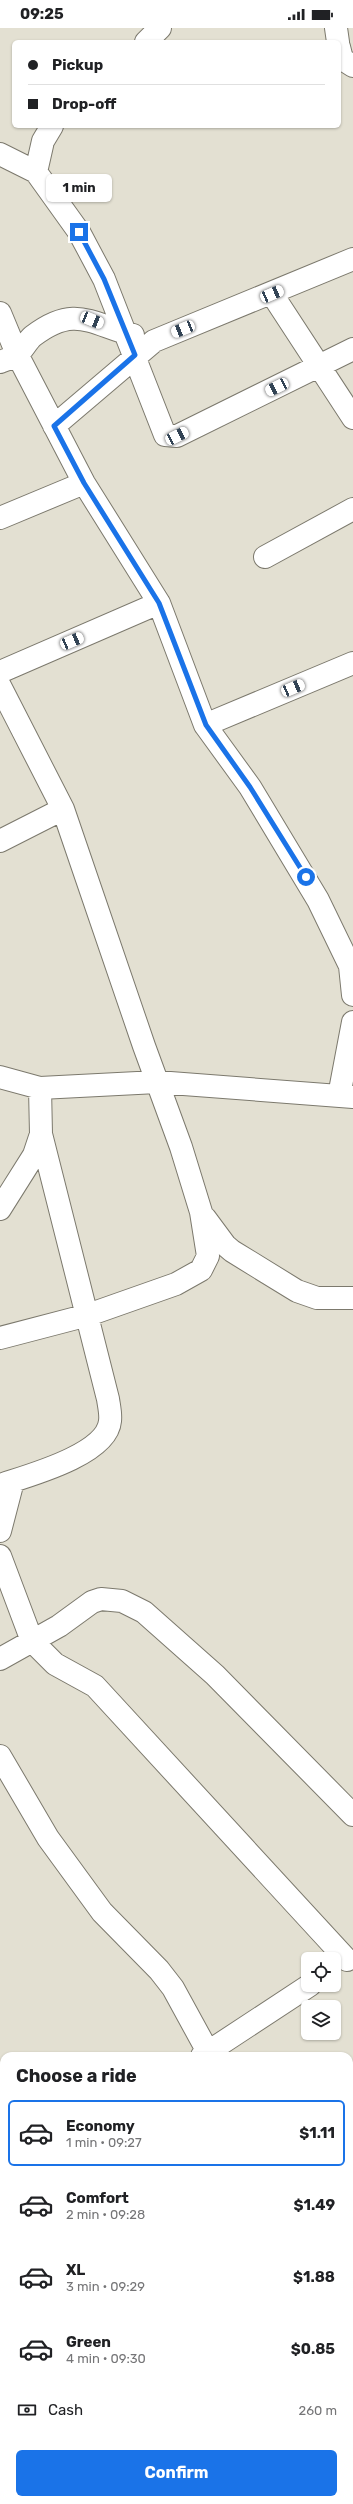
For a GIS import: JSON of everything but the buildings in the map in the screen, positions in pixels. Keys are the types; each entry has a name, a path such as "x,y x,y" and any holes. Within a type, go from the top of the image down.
{"street":[{"path":"148,40 160,28"},
{"path":"336,28 338,40"},
{"path":"341,55 342,59 353,66"},
{"path":"48,134 18,162 79,232 104,279 165,435 170,437 353,349"},
{"path":"54,426 135,355 154,341 272,294 353,259"},
{"path":"272,294 353,418"},
{"path":"0,313 9,358 54,426 84,483 159,603 206,725 250,787 306,877 351,965 353,996"},
{"path":"9,358 52,323 79,318 92,320 126,333 154,341"},
{"path":"0,518 84,483"},
{"path":"265,557 353,509"},
{"path":"0,672 159,603"},
{"path":"206,725 353,663"},
{"path":"0,686 63,809 156,1082 181,1147 201,1212 208,1256 201,1270 176,1284 88,1315 0,1338"},
{"path":"0,841 63,809"},
{"path":"0,1078 40,1088 156,1082 346,1097 353,1022"},
{"path":"0,1531 6,1483 61,1466 104,1434 110,1421 108,1399 88,1315 41,1134 40,1088"},
{"path":"0,1210 34,1155 41,1134"},
{"path":"201,1212 225,1245 232,1251 297,1291 317,1298 353,1298"},
{"path":"0,1556 32,1641 55,1664 95,1686 345,1962"},
{"path":"0,1659 59,1626 92,1602 112,1600 132,1604 215,1675 353,1815"},
{"path":"0,1756 48,1838 102,1912 168,1982 204,2052"},
{"path":"208,2052 301,1991"}],"route":[{"path":"79,232 104,279 135,355 54,426 84,483 132,563 159,603 193,691 199,712 206,725 250,787 306,877"}]}
